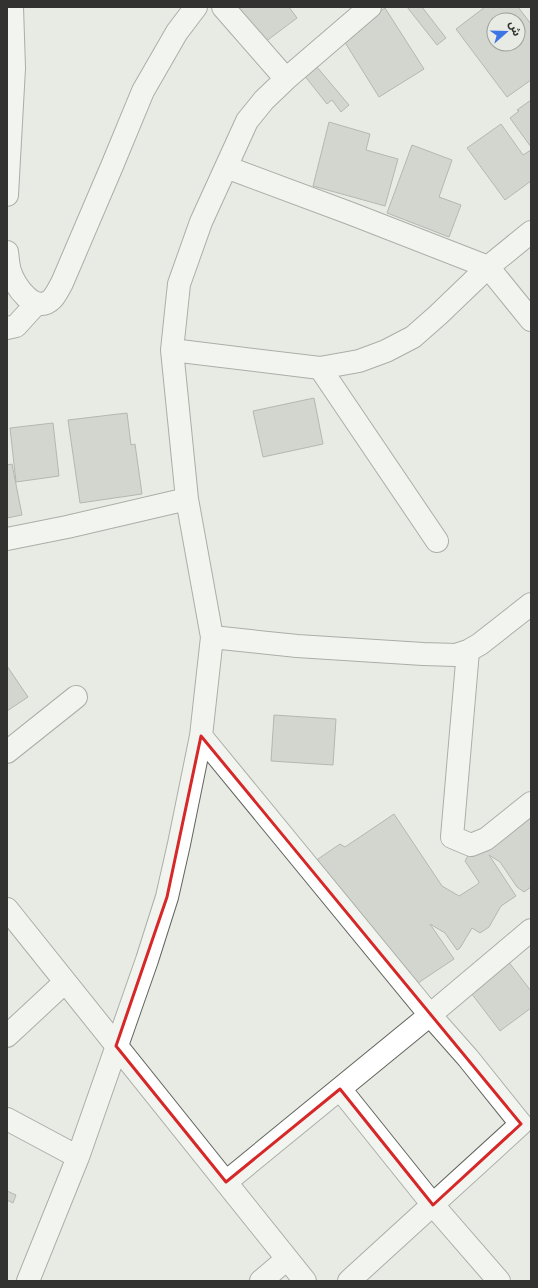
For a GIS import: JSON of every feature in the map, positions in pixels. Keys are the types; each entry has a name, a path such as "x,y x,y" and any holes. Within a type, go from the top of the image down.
{"street":[{"path":"7,196 14,68 12,7"},
{"path":"7,252 10,271 17,288 29,300 37,303 44,303 51,300 62,283 143,91 177,32 196,7"},
{"path":"223,7 286,79"},
{"path":"28,1281 78,1157 147,960 167,897 201,736 212,637 187,499 172,350 179,284 201,222 247,121 264,100 286,79 370,7"},
{"path":"226,167 488,267 531,320"},
{"path":"172,350 320,368 358,361 386,351 413,337 488,267 531,232"},
{"path":"7,328 16,326 37,303"},
{"path":"320,368 437,541"},
{"path":"7,539 67,527 187,499"},
{"path":"212,637 297,646 456,655 468,651 480,644 531,604"},
{"path":"468,651 452,837 471,845 486,839 531,803"},
{"path":"7,752 76,698"},
{"path":"201,736 526,1130 433,1205 349,1281"},
{"path":"7,909 305,1281"},
{"path":"226,1182 531,930"},
{"path":"7,1036 65,982"},
{"path":"340,1089 433,1205 499,1281"},
{"path":"7,1120 78,1157"},
{"path":"260,1281 287,1259"}],"highlighted area":[{"path":"201,736 521,1124 433,1205 340,1089 226,1182 116,1046 167,897"}],"building":[{"path":"232,7 289,7 297,18 261,45"},
{"path":"407,7 422,7 446,38 437,45"},
{"path":"485,7 518,7 522,12 486,12 486,52 526,52 526,17 531,24 531,80 507,97 456,29"},
{"path":"385,8 424,69 379,97 341,36"},
{"path":"316,66 349,105 341,112 332,100 327,104 304,75"},
{"path":"531,100 531,147 510,118 519,111 517,110"},
{"path":"329,122 370,134 366,150 398,159 385,206 313,186"},
{"path":"501,124 523,155 531,150 531,181 505,200 467,148"},
{"path":"412,145 452,160 439,197 461,205 449,237 387,213"},
{"path":"314,398 323,444 263,457 253,411"},
{"path":"127,413 131,445 135,444 142,494 80,503 68,420"},
{"path":"53,423 59,476 16,482 10,428"},
{"path":"12,464 22,515 7,518 7,465"},
{"path":"7,666 28,697 7,711"},
{"path":"274,715 336,719 333,765 271,761"},
{"path":"531,800 531,887 524,892 517,887 500,862 489,855 516,896 501,906 489,927 480,933 472,928 460,948 457,950 445,933 430,924 454,959 403,993 314,865 318,859 340,844 345,847 394,814 442,886 459,896 479,882 465,861 480,834"},
{"path":"501,952 531,991 531,1008 500,1031 462,981"},
{"path":"7,1191 16,1195 13,1203 7,1200"}]}
